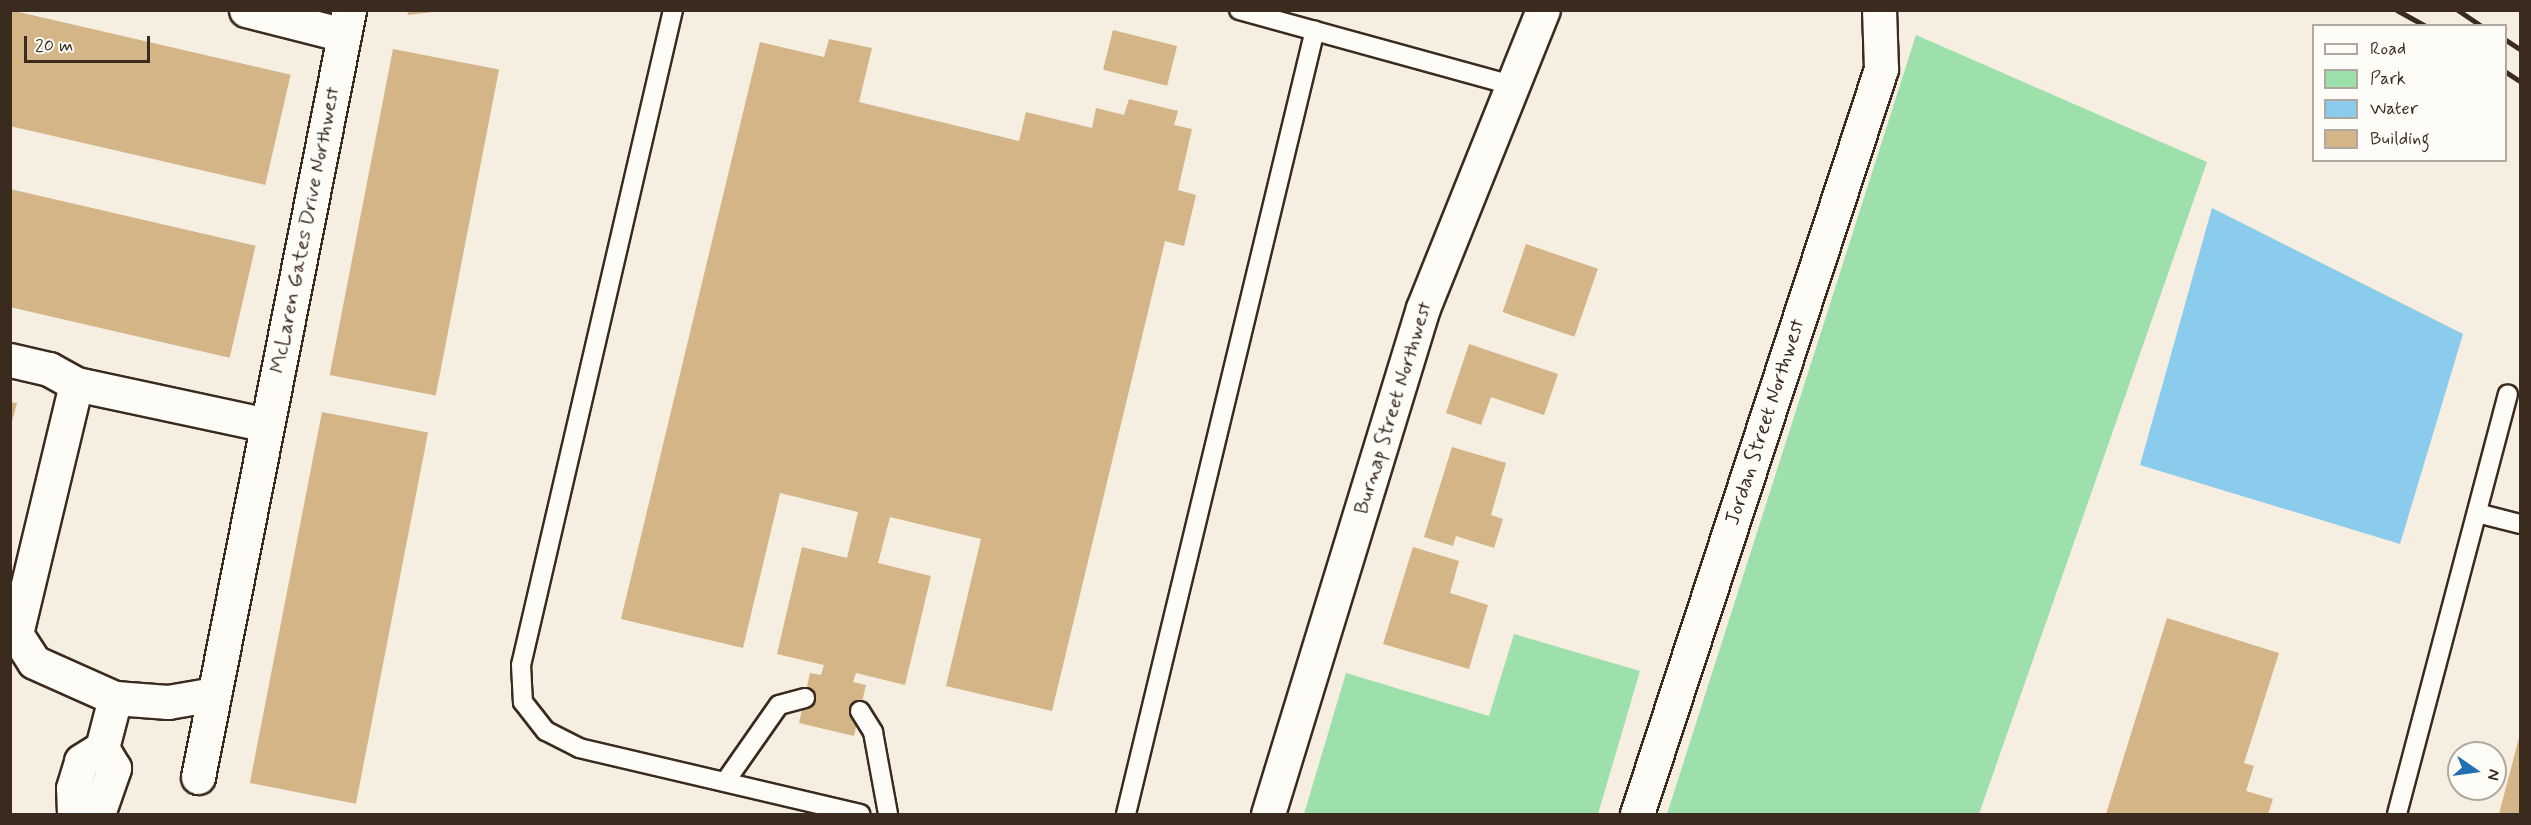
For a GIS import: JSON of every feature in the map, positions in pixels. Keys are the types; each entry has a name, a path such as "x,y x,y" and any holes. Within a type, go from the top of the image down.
{"street":[{"name":"McLaren Gates Drive Northwest","path":"198,777 346,23 246,10"},
{"name":"Burnap Street Northwest","path":"1268,814 1423,308 1543,10"},
{"name":"Jordan Street Northwest","path":"1637,814 1881,69 1882,20"},
{"path":"10,360 49,369 76,384 267,425"},
{"path":"76,384 16,634 34,662 115,698 168,702 214,694"},
{"path":"74,814 73,788 81,761 102,748 115,698"},
{"path":"98,814 114,768 102,748"}],"lane":[{"path":"673,10 521,665 523,702 546,731 579,748 860,814"},
{"path":"1239,10 1512,85"},
{"path":"1126,814 1315,30"},
{"path":"2397,814 2508,394"},
{"path":"2477,513 2520,524"},
{"path":"725,782 779,705 805,698"},
{"path":"860,711 873,732 888,814"}],"green space":[{"path":"1916,35 2207,162 1979,814 1667,814"},
{"path":"1514,634 1640,671 1598,814 1304,814 1346,673 1489,716"}],"water":[{"path":"2212,208 2463,334 2400,544 2140,465"}],"building":[{"path":"10,10 291,75 265,185 10,126"},
{"path":"407,10 433,10 433,12 408,15"},
{"path":"1113,30 1177,46 1167,86 1103,70"},
{"path":"829,39 872,48 859,102 1019,141 1026,112 1092,128 1096,108 1124,115 1129,99 1178,111 1174,125 1192,129 1178,190 1196,195 1184,246 1165,241 1052,711 946,686 981,539 890,517 878,563 931,576 905,685 856,673 853,682 866,685 854,736 799,723 810,673 821,675 824,665 777,654 802,547 847,558 858,512 780,493 743,648 621,619 760,42 824,57"},
{"path":"393,49 499,70 436,396 330,375"},
{"path":"10,189 256,246 230,358 10,307"},
{"path":"1526,244 1598,269 1574,337 1503,312"},
{"path":"1469,344 1558,374 1544,415 1491,397 1481,425 1446,413"},
{"path":"10,402 17,403 11,425 10,425"},
{"path":"322,412 428,433 356,804 250,783"},
{"path":"1452,447 1506,463 1491,515 1503,519 1494,548 1456,536 1453,546 1424,537"},
{"path":"1413,547 1459,561 1450,593 1488,605 1469,669 1383,644"},
{"path":"2167,618 2279,653 2244,763 2254,766 2246,791 2273,799 2268,814 2106,814"},
{"path":"2520,734 2520,814 2499,814 2502,801 2507,801 2507,784"}],"railway":[{"path":"2397,10 2422,24"},
{"path":"2458,10 2479,24"},
{"path":"2507,41 2520,49"},
{"path":"2507,73 2520,81"}]}
